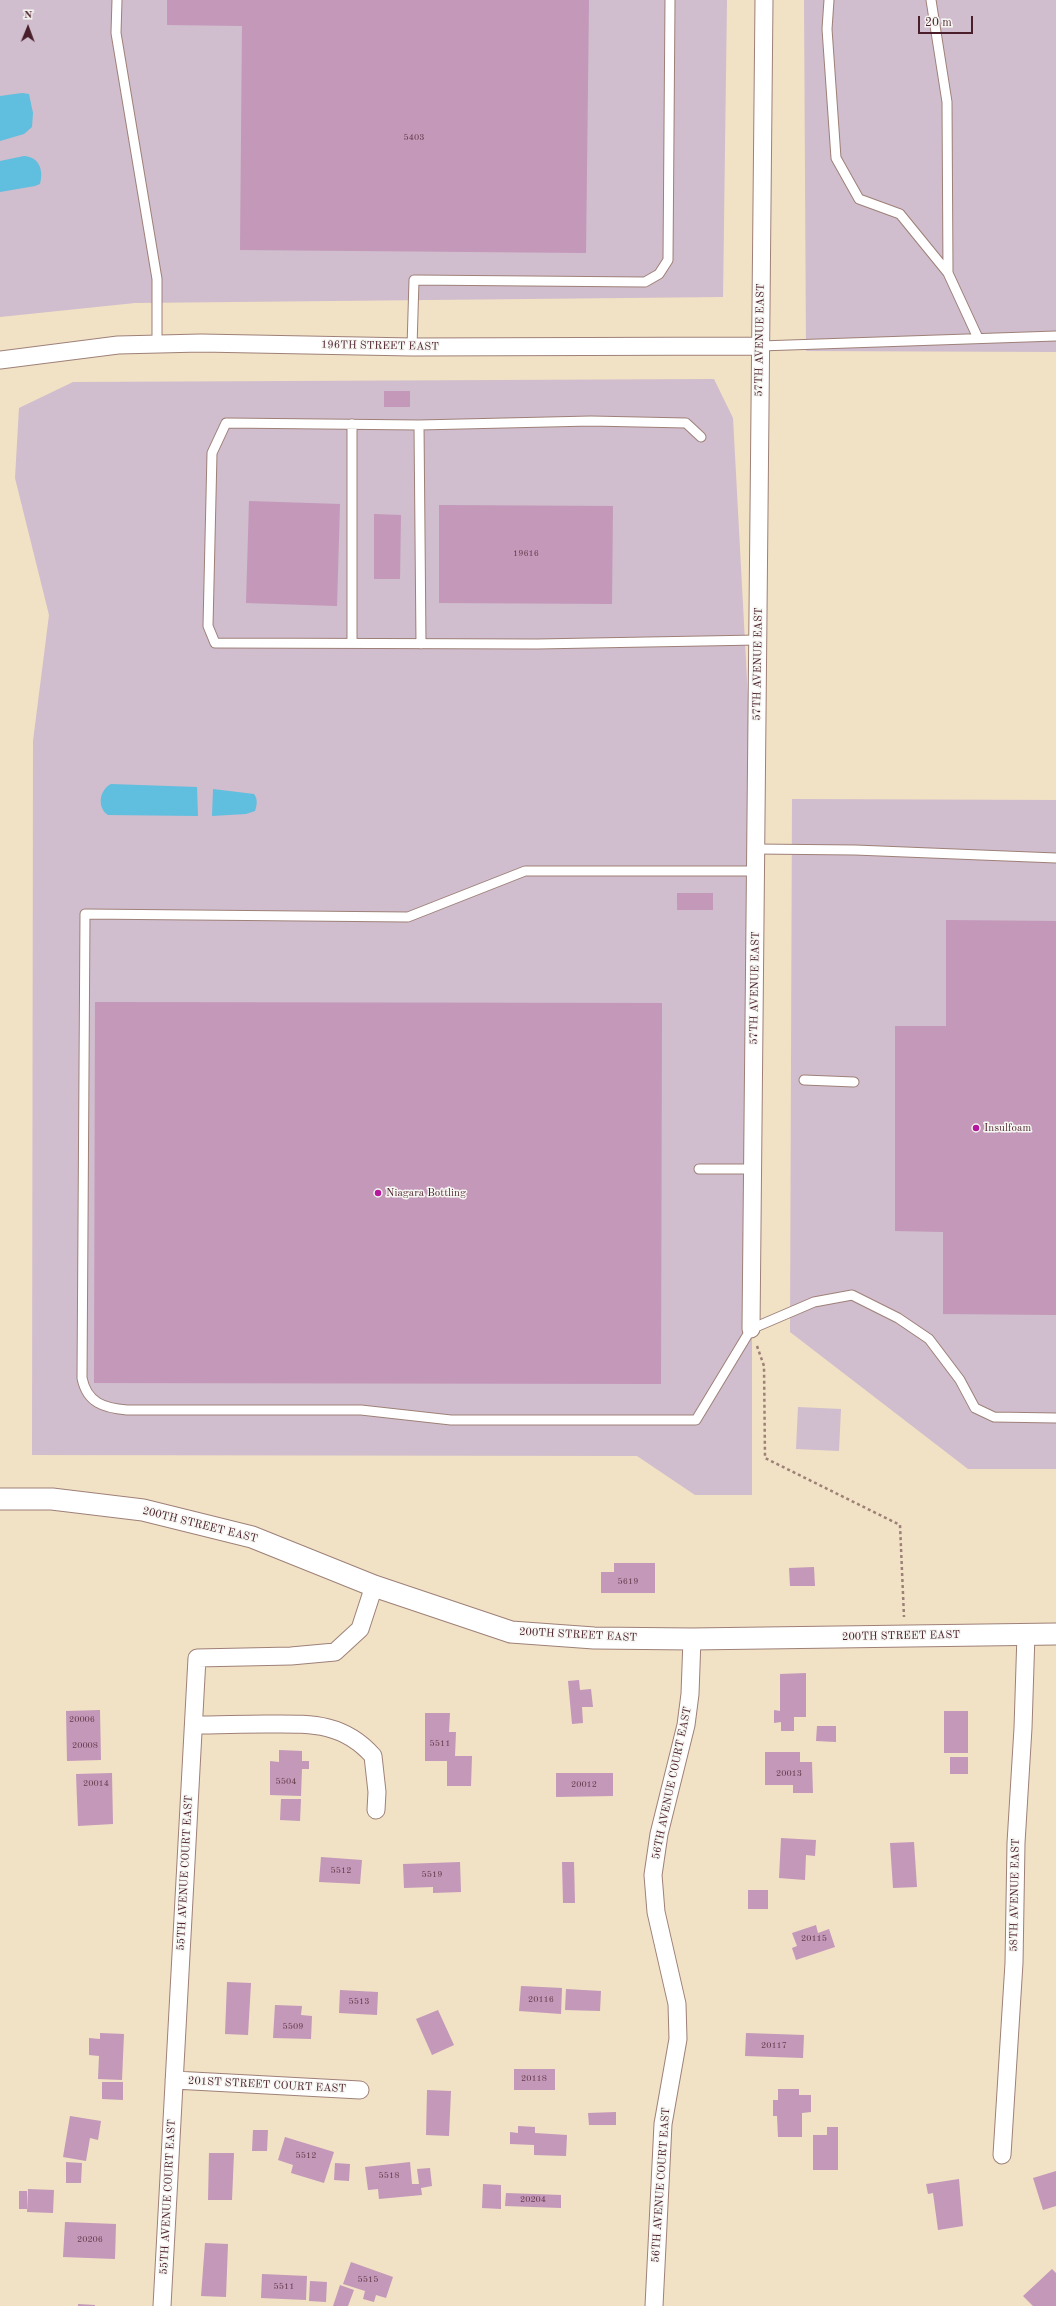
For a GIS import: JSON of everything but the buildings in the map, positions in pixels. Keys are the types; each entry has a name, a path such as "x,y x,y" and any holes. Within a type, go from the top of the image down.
{"street":[{"name":"57TH AVENUE EAST","path":"751,1329 764,0"},
{"name":"196TH STREET EAST","path":"0,360 118,345 201,343 412,347 760,346"},
{"name":"200TH STREET EAST","path":"0,1499 52,1499 143,1510 252,1537 374,1586 511,1632 594,1638 692,1639 1056,1634"},
{"name":"55TH AVENUE COURT EAST","path":"162,2306 184,1863 194,1725 197,1658 291,1656 335,1652 360,1629 374,1586"},
{"name":"58TH AVENUE EAST","path":"1002,2155 1014,1963 1016,1843 1023,1728 1026,1634"},
{"name":"56TH AVENUE COURT EAST","path":"654,2306 663,2124 678,2039 677,2004 656,1912 653,1875 658,1834 686,1725 690,1694 692,1639"},
{"path":"194,1725 313,1724 339,1731 353,1738 373,1756 377,1792 376,1810"},
{"name":"201ST STREET COURT EAST","path":"174,2080 360,2090"}],"lane":[{"path":"117,0 116,33 157,279 157,344"},
{"path":"412,347 414,280 645,282 659,274 668,260 670,0"},
{"path":"829,0 827,29 836,158 859,199 900,214 948,273 978,338"},
{"path":"931,0 947,102 948,273"},
{"path":"760,346 1056,336"},
{"path":"700,437 686,423 678,422 591,421 419,425 226,423 212,453 208,626 215,643 537,644 758,640"},
{"path":"352,424 352,644"},
{"path":"419,425 421,644"},
{"path":"756,849 855,850 1056,858"},
{"path":"756,871 525,871 408,917 85,914 82,1378 84,1389 91,1399 100,1406 127,1410 361,1410 451,1420 696,1420 751,1329 814,1302 852,1295 898,1318 928,1339 960,1380 975,1408 994,1417 1056,1418"},
{"path":"804,1080 854,1082"},
{"path":"698,1169 753,1169"}],"path":[{"path":"751,1329 764,1366 765,1458 900,1525 905,1636"}],"shaded area":[{"path":"0,0 727,0 723,297 135,303 0,317"},
{"path":"804,0 1056,0 1056,352 806,351"},
{"path":"714,379 733,418 752,773 752,1495 695,1495 637,1456 32,1455 33,741 49,615 15,478 19,408 73,382"},
{"path":"792,799 1056,800 1056,1469 968,1469 790,1332"},
{"path":"798,1407 841,1409 839,1451 796,1449"}],"water":[{"path":"22,93 29,94 33,113 32,127 24,134 0,141 0,96"},
{"path":"24,156 33,159 39,165 41,169 40,184 0,192 0,161"},
{"path":"111,784 197,787 198,816 108,815 102,808 101,799 104,790"},
{"path":"213,789 254,794 257,802 255,811 246,814 212,816"}],"place":[{"name":"Insulfoam","path":"976,1128"},
{"name":"Niagara Bottling","path":"378,1193"}]}
